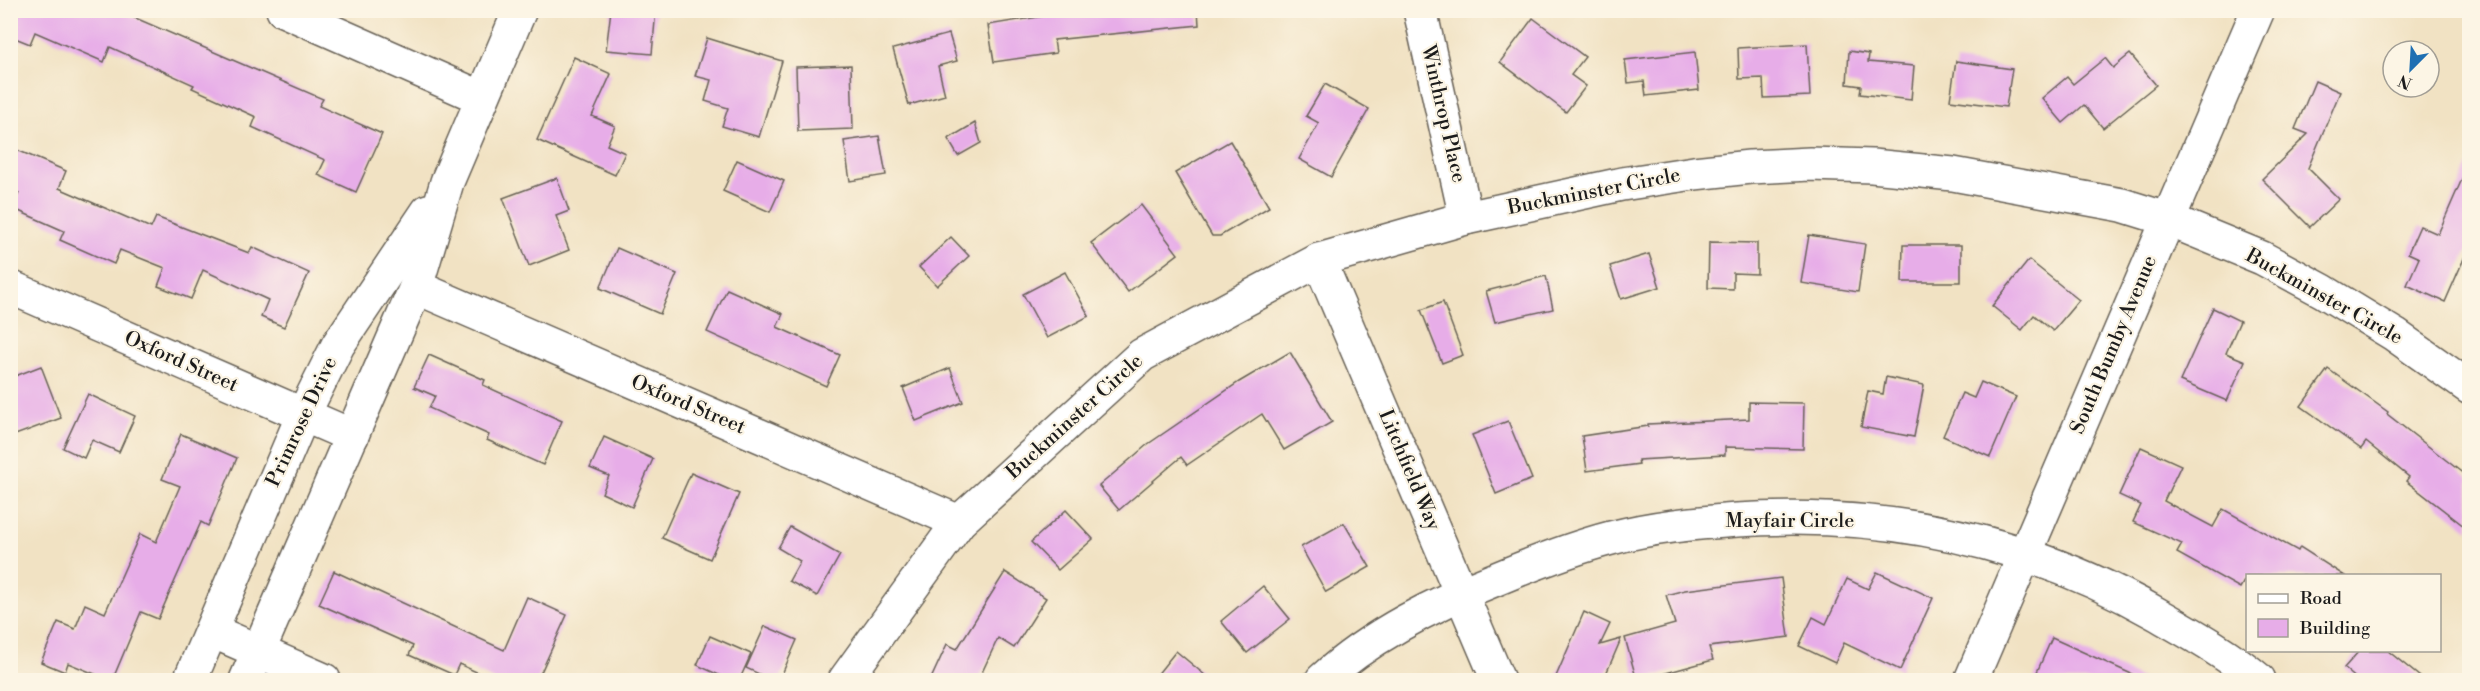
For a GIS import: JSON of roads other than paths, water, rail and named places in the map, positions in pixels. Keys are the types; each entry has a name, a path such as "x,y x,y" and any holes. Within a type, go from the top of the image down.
{"street":[{"path":"283,10 482,98"},
{"name":"Primrose Drive","path":"252,666 416,287 447,182 520,10"},
{"name":"Winthrop Place","path":"1420,10 1466,219"},
{"name":"South Bumby Avenue","path":"1971,681 2258,10"},
{"name":"Buckminster Circle","path":"845,681 959,522 1142,355 1319,260 1466,219 1622,184 1694,172 1810,164 1872,166 1953,174 2121,205 2167,219 2262,258 2323,291 2395,335 2469,387"},
{"name":"Primrose Drive","path":"190,681 303,415 338,345 447,182"},
{"name":"Litchfield Way","path":"1319,260 1498,681"},
{"name":"Oxford Street","path":"10,287 352,436"},
{"name":"Oxford Street","path":"416,287 959,522"},
{"name":"Mayfair Circle","path":"1322,681 1336,667 1396,627 1461,593 1555,555 1614,537 1684,524 1810,518 1885,522 1968,537 2025,554 2116,590 2198,637 2259,681"},
{"path":"212,631 252,666 324,681"}]}
